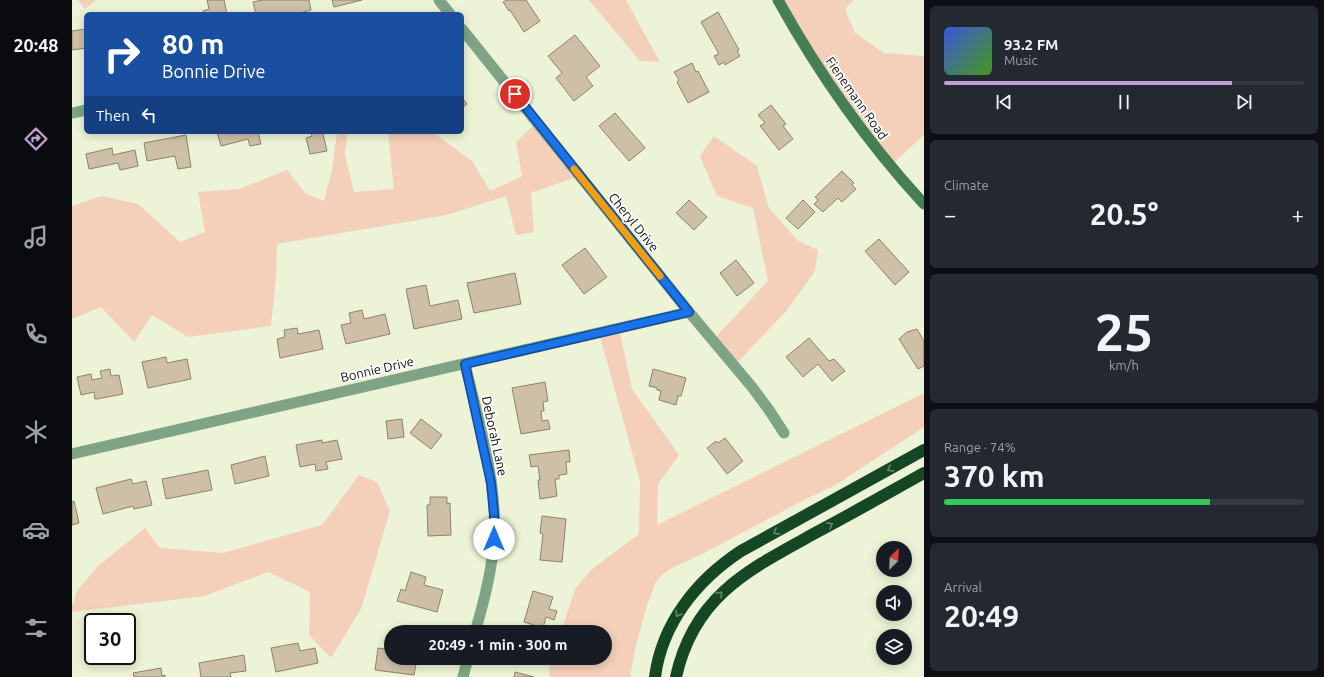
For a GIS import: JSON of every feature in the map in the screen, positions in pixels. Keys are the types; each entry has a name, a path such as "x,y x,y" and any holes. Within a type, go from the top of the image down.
{"highway":[{"path":"655,677 661,652 672,624 692,594 714,571 741,551 924,450"},
{"path":"676,677 682,657 696,626 712,603 733,583 763,562 924,473"}],"main road":[{"name":"Fienemann Road","path":"778,0 813,60 853,118 884,158 924,204"}],"street":[{"path":"439,0 448,12"},
{"name":"Cheryl Drive","path":"464,31 689,312 752,387 770,410 784,433"},
{"path":"72,113 84,110"},
{"name":"Bonnie Drive","path":"72,454 689,312"},
{"name":"Deborah Lane","path":"465,364 485,451 491,483 494,514 494,539 491,567 478,625"},
{"path":"463,677 466,665"}],"shaded area":[{"path":"78,0 96,0 85,9"},
{"path":"589,0 626,0 660,62 640,61"},
{"path":"775,0 854,0 845,9 855,33 884,53 924,56 924,135 888,168"},
{"path":"537,122 579,176 531,193 534,232 516,235 506,196 447,215 277,244 276,278 271,326 188,337 152,315 134,342 101,307 72,319 72,206 101,196 138,204 180,242 205,232 198,192 239,189 287,170 306,194 324,201 332,170 337,134 347,134 345,155 354,192 394,189 388,134 436,134 473,162 490,191 522,176 516,142"},
{"path":"714,136 757,166 769,208 798,241 818,250 815,271 787,310 734,366 713,340 768,281 753,208 717,196 700,156"},
{"path":"619,328 632,389 679,455 658,484 657,525 924,393 924,427 834,486 802,501 663,574 656,582 648,602 636,645 630,677 550,677 550,665 612,665 612,625 563,625 575,589 592,569 639,534 640,481 599,333"},
{"path":"359,475 377,482 390,511 361,609 331,658 309,635 310,592 268,572 205,596 72,612 72,604 74,603 76,592 98,566 145,528 160,548 223,553 322,525"}],"building":[{"path":"207,0 224,0 227,12 203,12 209,9"},
{"path":"262,0 309,0 311,10 304,12 256,12 253,2"},
{"path":"332,0 362,0 334,7"},
{"path":"507,0 526,0 540,21 524,32 503,2"},
{"path":"718,12 739,50 737,51 740,56 725,65 724,62 719,65 714,56 719,54 701,22"},
{"path":"84,29 84,48 72,50 72,31"},
{"path":"575,35 600,66 586,77 593,86 574,101 556,78 562,73 548,56"},
{"path":"692,63 709,92 688,103 677,82 679,80 674,72"},
{"path":"771,105 786,124 783,126 793,139 779,150 760,126 765,123 758,115"},
{"path":"615,113 645,148 629,161 599,126"},
{"path":"218,134 258,134 261,144 250,146 248,139 221,146"},
{"path":"312,134 323,134 327,151 310,154 306,138 312,136"},
{"path":"186,135 191,167 178,169 175,156 147,161 144,143"},
{"path":"112,148 113,155 135,150 138,166 120,170 118,163 89,169 86,154"},
{"path":"842,171 854,183 852,185 856,189 842,202 838,198 823,212 814,204 818,200 815,197"},
{"path":"689,200 707,217 694,230 676,213"},
{"path":"803,200 815,212 798,229 786,218"},
{"path":"879,239 909,272 895,285 865,251"},
{"path":"585,248 607,277 584,294 562,265"},
{"path":"736,260 754,283 737,296 720,273"},
{"path":"515,273 521,304 474,313 467,283"},
{"path":"426,285 430,306 458,300 462,319 414,329 406,289"},
{"path":"362,310 364,319 385,314 390,334 346,344 341,325 351,323 349,313"},
{"path":"297,328 298,334 319,330 323,349 280,358 277,339 285,337 284,330"},
{"path":"917,329 924,341 924,366 918,369 899,339 907,332"},
{"path":"809,338 829,361 834,359 845,371 832,381 818,364 803,377 786,357"},
{"path":"166,357 167,363 187,359 191,379 148,388 142,362"},
{"path":"110,369 111,376 119,375 123,394 97,399 95,399 94,392 81,395 77,377 91,374 92,380 102,378 100,371"},
{"path":"653,369 686,378 681,396 678,396 676,405 659,400 661,391 657,390 657,388 649,386"},
{"path":"545,382 548,401 543,402 544,411 541,411 542,421 548,420 550,429 521,434 512,388"},
{"path":"402,419 404,437 388,439 386,421"},
{"path":"421,419 442,435 431,449 410,433"},
{"path":"725,438 743,461 727,474 707,448 716,441 718,443"},
{"path":"322,440 322,443 337,440 342,459 326,462 328,469 316,471 315,464 300,467 296,445"},
{"path":"569,450 570,462 566,462 567,474 559,475 559,479 555,479 557,496 540,499 538,466 531,467 529,455"},
{"path":"265,456 269,476 235,484 231,465"},
{"path":"208,470 212,490 166,499 162,479"},
{"path":"131,479 133,484 146,481 152,505 134,509 133,506 103,514 96,488"},
{"path":"430,497 447,497 447,504 450,503 451,535 428,536 427,505 430,505"},
{"path":"74,501 79,523 72,525 72,502"},
{"path":"542,516 566,519 562,562 540,560 543,534 540,533"},
{"path":"411,572 426,577 424,585 443,590 437,612 397,601 401,589 405,591"},
{"path":"533,591 553,597 549,609 557,611 554,620 546,617 544,625 534,625 524,622"},
{"path":"298,643 300,651 315,648 318,663 276,672 271,648"},
{"path":"378,648 384,649 384,665 416,665 414,675 375,670"},
{"path":"244,655 246,671 230,673 231,677 201,677 199,663"},
{"path":"161,668 162,676 165,675 165,677 134,677 133,673"},
{"path":"515,672 534,677 514,677"}],"slow traffic":[{"path":"574,169 660,276"}],"route":[{"path":"494,539 494,514 491,483 465,364 689,312 515,94"}]}
